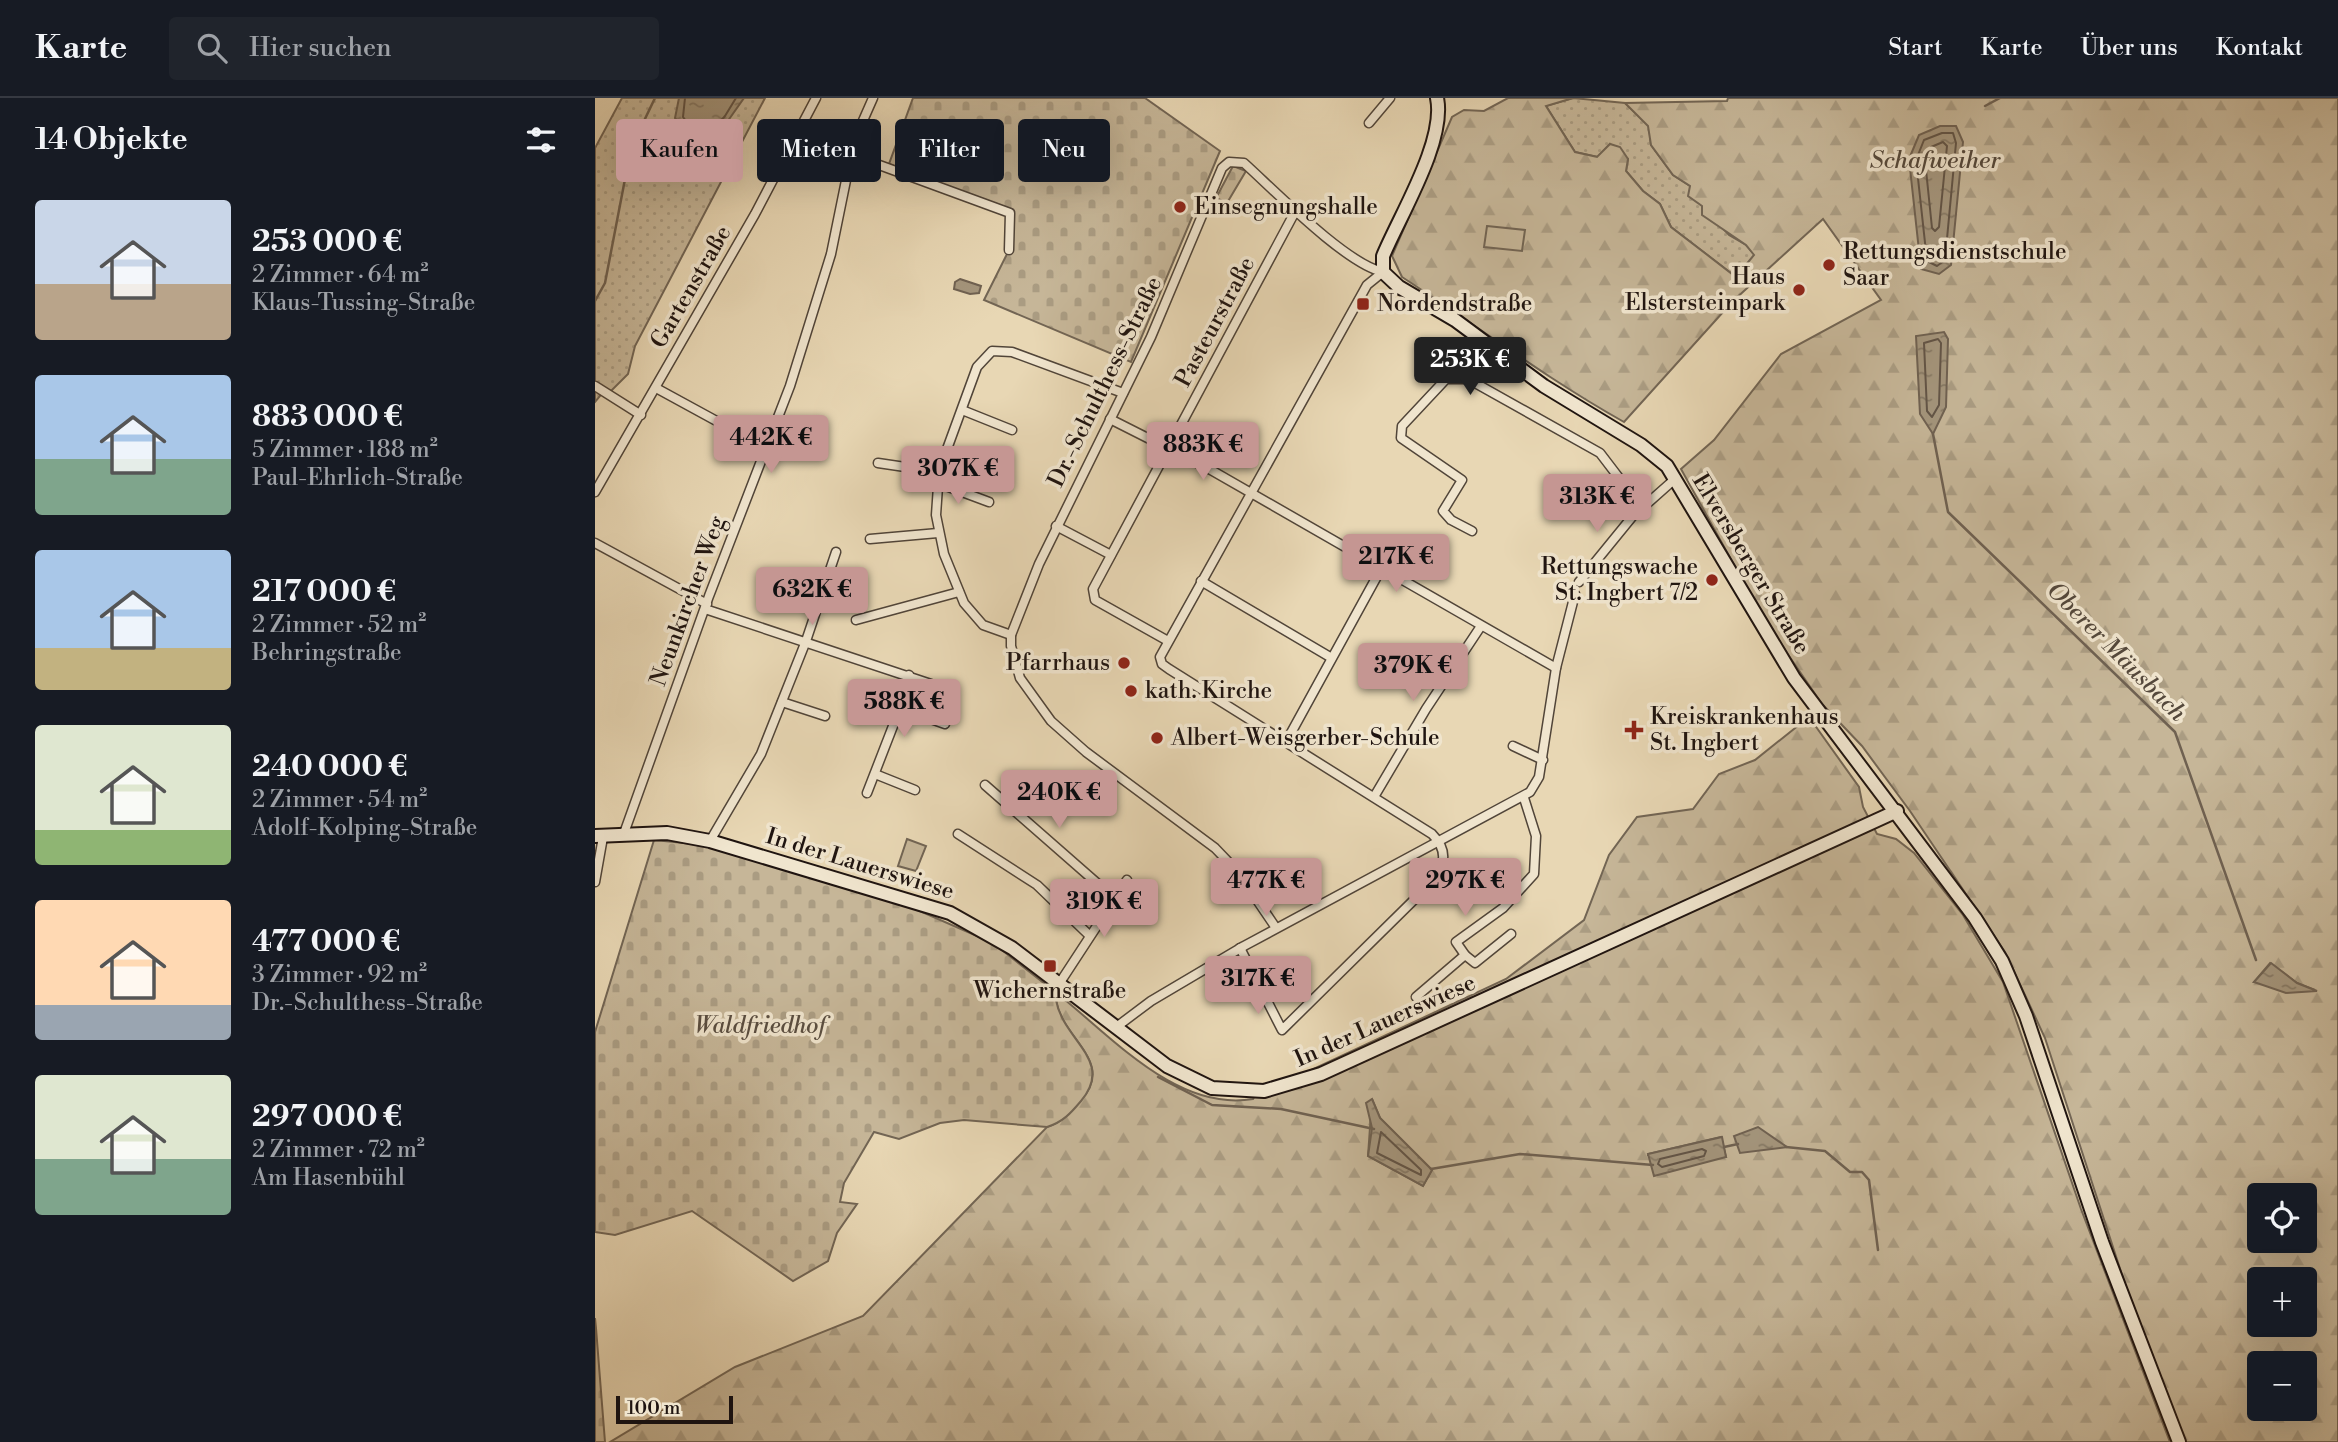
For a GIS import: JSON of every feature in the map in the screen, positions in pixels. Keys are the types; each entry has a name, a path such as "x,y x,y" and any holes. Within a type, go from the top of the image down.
{"main road":[{"path":"1383,272 1383,256 1433,146 1439,119 1437,98"},
{"name":"Elversberger Straße","path":"1383,272 1399,287 1455,320 1544,386 1641,445 1660,459 1676,478 1794,678 1897,811 1991,942 2012,981 2102,1242 2179,1442"},
{"name":"In der Lauerswiese","path":"599,837 667,833 710,841 950,913 990,933 1182,1075 1212,1088 1263,1091 1288,1086 1333,1068 1897,811"}],"street":[{"name":"Gartenstraße","path":"595,492 755,214 815,98"},
{"name":"Neunkircher Weg","path":"864,119 873,98"},
{"path":"1369,123 1390,98"},
{"name":"Dr.-Schulthess-Straße","path":"1011,635 1056,526 1181,271 1222,168 1229,162 1244,163 1296,210"},
{"path":"881,166 1010,213 1009,250"},
{"name":"Neunkircher Weg","path":"623,836 706,606 790,386 831,254 846,182"},
{"path":"1296,210 1371,270 1383,272"},
{"name":"Pasteurstraße","path":"1168,641 1095,600 1093,589 1296,210"},
{"path":"1261,989 1282,1030 1435,879 1444,858 1439,842 1432,834 1169,669 1161,661 1168,641 1249,492 1367,285 1383,272"},
{"path":"1123,393 1012,352 998,351 986,355 939,472 938,533 959,592 983,625 1011,635 1020,678 1042,711 1086,752 1215,848 1238,872 1276,928"},
{"path":"1472,531 1451,520 1443,511 1462,480 1401,438 1402,426 1446,379 1468,379 1600,453 1642,508"},
{"path":"595,386 641,415"},
{"path":"656,388 766,447"},
{"path":"962,410 1013,430"},
{"path":"1110,419 1170,448 1249,492 1556,668"},
{"path":"878,463 939,472"},
{"path":"1579,582 1607,545 1642,508 1676,478"},
{"path":"938,483 989,502"},
{"path":"1056,526 1111,555"},
{"path":"870,539 938,533"},
{"path":"595,543 706,606 931,684"},
{"path":"710,841 761,754 806,641 836,552"},
{"path":"1286,742 1330,657 1381,569"},
{"path":"1201,581 1330,657"},
{"path":"856,620 959,592"},
{"path":"1115,1028 1151,1001 1240,948 1524,798 1535,786 1543,761 1556,668 1575,594"},
{"path":"1374,797 1481,626"},
{"path":"867,793 900,708 909,675"},
{"path":"782,702 825,716"},
{"path":"900,708 945,724"},
{"path":"1513,746 1543,761"},
{"path":"875,774 915,790"},
{"path":"985,785 1114,898"},
{"path":"1511,934 1475,963 1456,942 1503,908 1534,874 1536,836 1524,798"},
{"path":"958,834 1037,886 1089,935"},
{"path":"595,882 599,837"},
{"path":"1059,984 1127,880"},
{"path":"1240,948 1256,979"},
{"path":"1416,997 1465,955"}],"green space":[{"path":"622,98 765,98 743,140 743,119 616,119 616,182 721,182 635,346 628,374 608,394 604,391 595,402 595,148"},
{"path":"913,98 1145,98 1220,151 1131,362 984,300 1011,246 1011,213 934,182 1004,182 1004,119 905,119"},
{"path":"1508,98 1573,98 1546,106 1575,152 1597,157 1610,144 1620,147 1628,159 1626,171 1643,191 1660,204 1671,227 1736,277 1754,255 1746,245 1702,215 1702,206 1688,196 1690,186 1673,175 1651,145 1648,126 1625,103 1727,101 1728,98 2338,98 2338,1442 2185,1442 2124,1281 2045,1038 2005,952 1910,811 1862,746 1822,704 1789,656 1754,601 1681,469 1714,440 1781,354 1881,300 1823,219 1733,301 1624,422 1539,370 1402,277 1392,256 1452,117 1464,110 1484,111","holes":["2270,963 2297,983 2315,990 2254,982"]},
{"path":"1573,98 1625,103 1649,126 1651,145 1673,175 1690,186 1702,206 1729,235 1746,245 1755,255 1736,277 1671,227 1660,204 1643,191 1626,171 1628,159 1610,144 1598,157 1575,152 1546,106"},
{"path":"895,148 895,166 889,164"},
{"path":"1233,166 1246,171 1227,203 1216,198"},
{"path":"1487,226 1525,230 1522,251 1484,247"},
{"path":"1809,717 1859,787 1863,807 1877,834 1896,839 1914,853 1963,915 2003,982 2081,1209 2170,1442 610,1442 735,1367 863,1316 1047,1127 1069,1112 1090,1086 1093,1074 1084,1050 1060,1014 1056,1000 1059,995 1124,1050 1173,1083 1199,1094 1225,1100 1253,1099 1261,1085 1305,1073 1506,979 1584,920 1609,855 1637,817 1693,809 1719,774 1755,760","holes":["1372,1099 1380,1118 1432,1170 1423,1186 1368,1156","1721,1137 1726,1157 1648,1155 1648,1154"]},
{"path":"907,839 926,846 916,871 898,866"},
{"name":"Waldfriedhof","path":"654,840 704,845 913,908 993,943 1059,995 1056,1000 1060,1014 1090,1062 1090,1087 1070,1113 1058,1123 1047,1127 964,1120 940,1123 899,1139 874,1132 844,1183 840,1202 857,1204 837,1233 828,1261 793,1281 692,1211 615,1235 595,1232 595,1032"},
{"path":"595,1318 596,1328 605,1442 595,1442"}],"water":[{"path":"679,98 744,98 729,119 675,118"},
{"name":"Schafweiher","path":"1940,126 1956,126 1963,142 1951,265 1939,274 1921,269 1909,159 1919,135"},
{"path":"960,279 981,286 979,293 970,294 954,289 955,282"},
{"path":"1944,332 1948,339 1946,407 1933,434 1920,414 1916,336"},
{"path":"2271,963 2297,983 2317,991 2286,993 2254,982"},
{"path":"1372,1099 1380,1118 1432,1170 1423,1186 1368,1156 1372,1128 1366,1103"},
{"path":"1758,1127 1787,1147 1740,1153 1734,1136"},
{"path":"1722,1137 1726,1157 1654,1176 1648,1154"}],"waterway":[{"path":"595,301 605,283 631,148 655,98"},
{"path":"1985,106 2000,98"},
{"name":"Oberer Mäusbach","path":"1933,434 1948,512 2175,732 2256,960"},
{"path":"1158,1077 1212,1105 1281,1109 1374,1129"},
{"path":"1724,1147 1738,1144"},
{"path":"1786,1147 1825,1151 1850,1172 1862,1172 1869,1180 1878,1250"},
{"path":"1431,1169 1520,1154 1653,1165"}],"place":[{"name":"Einsegnungshalle","path":"1180,207"},
{"name":"Rettungsdienstschule Saar","path":"1829,265"},
{"name":"Haus Elstersteinpark","path":"1799,290"},
{"name":"Nordendstraße","path":"1363,304"},
{"name":"Rettungswache St. Ingbert 7/2","path":"1712,580"},
{"name":"Pfarrhaus","path":"1124,663"},
{"name":"kath. Kirche","path":"1131,691"},
{"name":"Kreiskrankenhaus St. Ingbert","path":"1634,730"},
{"name":"Albert-Weisgerber-Schule","path":"1157,738"},
{"name":"Wichernstraße","path":"1050,966"}]}
